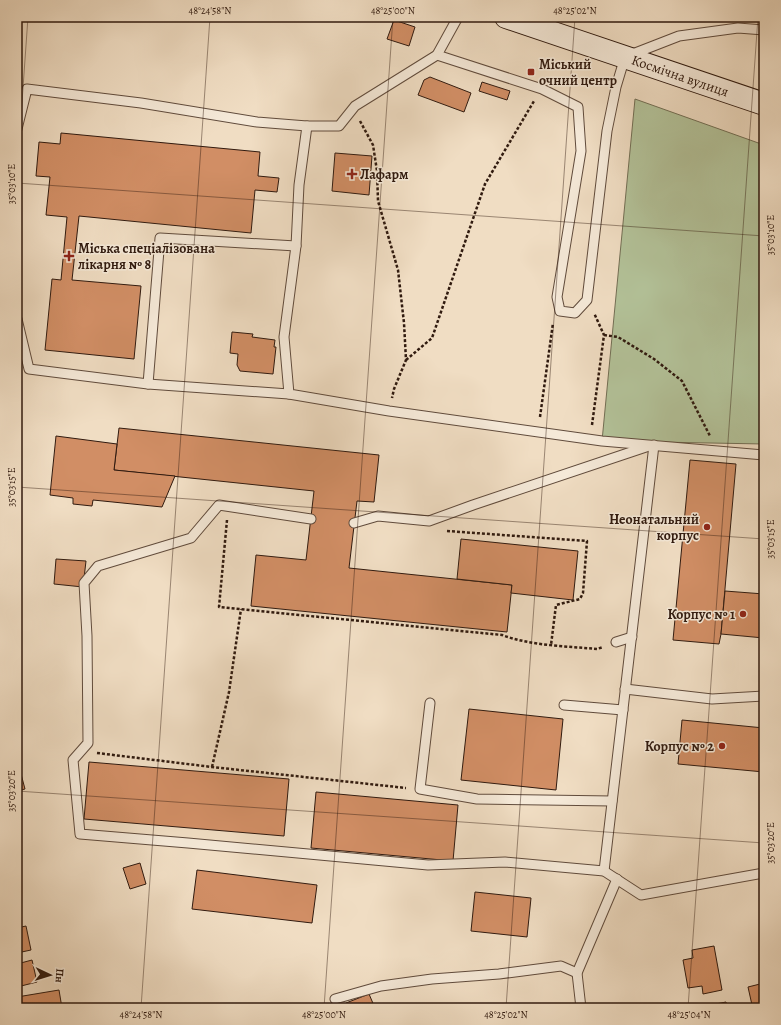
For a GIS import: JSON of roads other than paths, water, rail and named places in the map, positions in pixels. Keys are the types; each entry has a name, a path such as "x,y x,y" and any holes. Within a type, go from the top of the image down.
{"main road":[{"name":"Космічна вулиця","path":"506,17 764,104"}],"lane":[{"path":"17,129 27,89 141,103 257,122 308,126 339,126 355,106 437,55 458,17"},
{"path":"437,55 542,89 578,107 581,151 557,297 560,311 575,313 587,300 607,131 616,86 625,57 679,36 738,28 764,30"},
{"path":"289,394 284,337 296,246 299,186 308,126"},
{"path":"148,384 160,238 296,246"},
{"path":"17,319 29,369 148,384 289,394 389,411 602,441 764,455"},
{"path":"354,523 378,516 429,521 654,445"},
{"path":"604,871 654,445"},
{"path":"311,519 228,505 219,505 191,538 98,566 84,583 87,636 88,743 73,760 80,834 428,865 505,862 604,871 641,895 764,873"},
{"path":"616,642 632,637"},
{"path":"626,689 712,699 764,696"},
{"path":"430,703 420,789 477,799 612,800"},
{"path":"564,705 623,710"},
{"path":"581,1008 577,973 617,879"},
{"path":"336,999 381,986 432,979 500,974 561,966 577,973"}],"place":[{"name":"Міський очний центр","path":"531,72"},
{"name":"Лафарм","path":"352,174"},
{"name":"Міська спеціалізована лікарня № 8","path":"69,256"},
{"name":"Неонатальний корпус","path":"707,527"},
{"name":"Корпус № 1","path":"743,614"},
{"name":"Корпус № 2","path":"722,746"}]}
